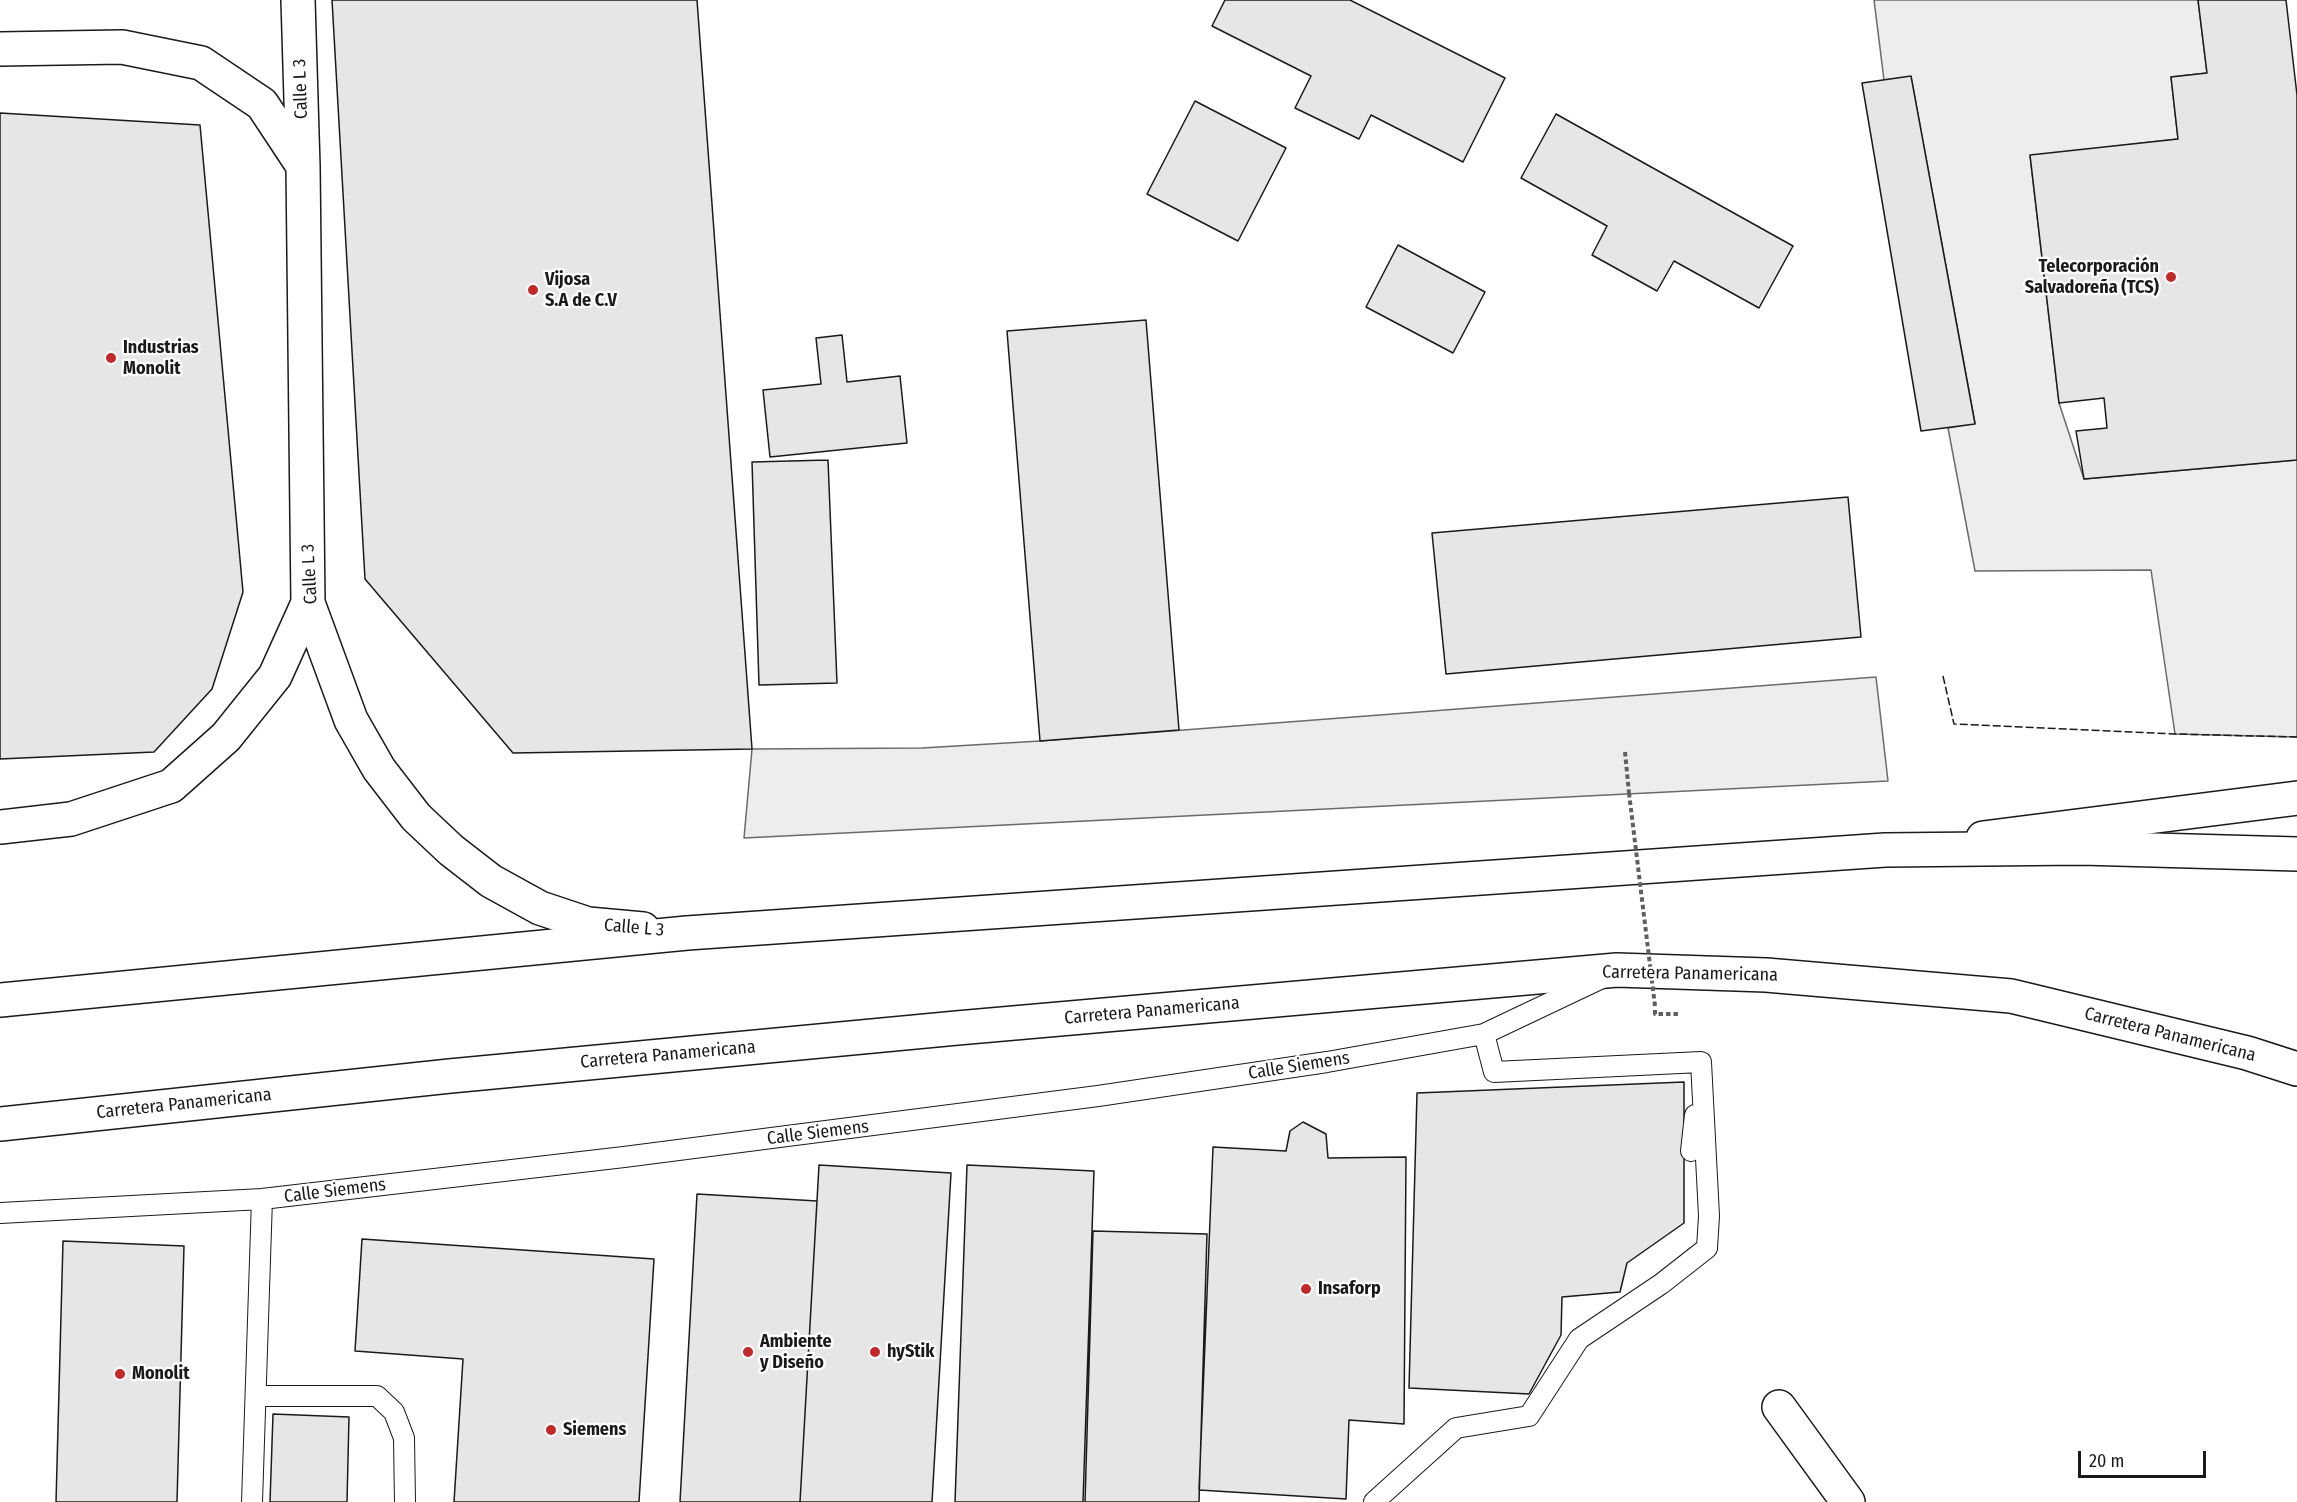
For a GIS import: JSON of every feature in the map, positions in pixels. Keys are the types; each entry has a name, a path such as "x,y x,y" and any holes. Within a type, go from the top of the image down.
{"main road":[{"name":"Calle L 3","path":"298,0 303,166 308,603 351,720 379,769 416,817 451,850 491,880 540,908 588,924 687,933"},
{"path":"0,49 122,47 201,63 262,104 303,166"},
{"path":"0,827 70,819 171,786 226,737 275,676 308,603"},
{"path":"0,1000 687,933 1885,850 2297,798"},
{"path":"1885,850 2082,848 2297,854"},
{"name":"Carretera Panamericana","path":"0,1124 450,1076 933,1030 1617,970 1766,975 2011,996 2247,1053 2297,1069"},
{"path":"1779,1407 1848,1502"}],"lane":[{"name":"Calle Siemens","path":"0,1213 262,1199 636,1156 927,1119 1327,1062 1484,1034 1591,985 1617,970"},
{"path":"1484,1034 1494,1072 1701,1062"},
{"path":"1691,1151 1701,1062"},
{"path":"1374,1502 1456,1428 1529,1416 1579,1339 1661,1284 1707,1248 1710,1216 1701,1062"},
{"path":"252,1502 262,1199"},
{"path":"256,1396 376,1396 394,1412 404,1438 405,1502"}],"path":[{"path":"1624,752 1654,1006"}],"shaded area":[{"path":"1874,0 2198,0 2207,73 2171,77 2178,139 2030,156 2059,403 2084,479 2297,460 2297,737 2175,734 2151,570 1975,571 1948,428 1975,423 1911,77 1884,80"},
{"path":"1876,677 1888,781 744,838 752,749 922,748 1040,741"}],"building":[{"name":"Vijosa S.A de C.V","path":"332,0 697,0 752,749 513,753 365,579"},
{"path":"1225,0 1350,0 1505,78 1463,162 1371,115 1359,139 1295,108 1311,76 1212,26"},
{"name":"Telecorporación Salvadoreña (TCS)","path":"2198,0 2286,0 2297,95 2297,460 2084,479 2076,431 2107,428 2104,398 2059,403 2030,155 2178,139 2171,77 2207,73"},
{"path":"1911,76 1975,424 1921,431 1862,83"},
{"path":"1195,101 1286,148 1238,241 1147,194"},
{"name":"Industrias Monolit","path":"0,113 200,125 243,592 212,689 154,752 0,759"},
{"path":"1556,114 1793,246 1759,308 1674,261 1657,291 1592,255 1607,226 1521,178"},
{"path":"1398,245 1485,292 1453,353 1366,307"},
{"path":"1146,320 1179,730 1040,741 1007,331"},
{"path":"842,335 847,382 900,376 907,443 770,457 763,390 821,384 816,338"},
{"path":"828,460 837,683 759,685 752,462"},
{"path":"1848,497 1861,637 1446,674 1432,533"},
{"path":"1684,1082 1684,1223 1627,1263 1620,1292 1562,1297 1561,1335 1529,1394 1409,1388 1417,1093"},
{"name":"Insaforp","path":"1303,1122 1326,1134 1328,1158 1406,1157 1404,1424 1349,1420 1346,1499 1199,1490 1213,1147 1286,1151 1290,1131"},
{"name":"hyStik","path":"819,1165 951,1173 932,1502 800,1502"},
{"path":"967,1165 1094,1171 1083,1502 955,1502"},
{"name":"Ambiente y Diseño","path":"697,1194 817,1201 800,1502 680,1502"},
{"path":"1093,1231 1207,1234 1199,1502 1085,1502"},
{"name":"Siemens","path":"362,1239 654,1259 639,1502 454,1502 463,1359 355,1351"},
{"name":"Monolit","path":"63,1241 184,1246 177,1502 56,1502"},
{"path":"273,1414 349,1417 347,1502 270,1502"}],"fence":[{"path":"1943,676 1954,724 2297,737"}],"place":[{"name":"Telecorporación Salvadoreña (TCS)","path":"2171,277"},
{"name":"Vijosa S.A de C.V","path":"533,290"},
{"name":"Industrias Monolit","path":"111,358"},
{"name":"Insaforp","path":"1306,1289"},
{"name":"Ambiente y Diseño","path":"748,1352"},
{"name":"hyStik","path":"875,1352"},
{"name":"Monolit","path":"120,1374"},
{"name":"Siemens","path":"551,1430"}]}
